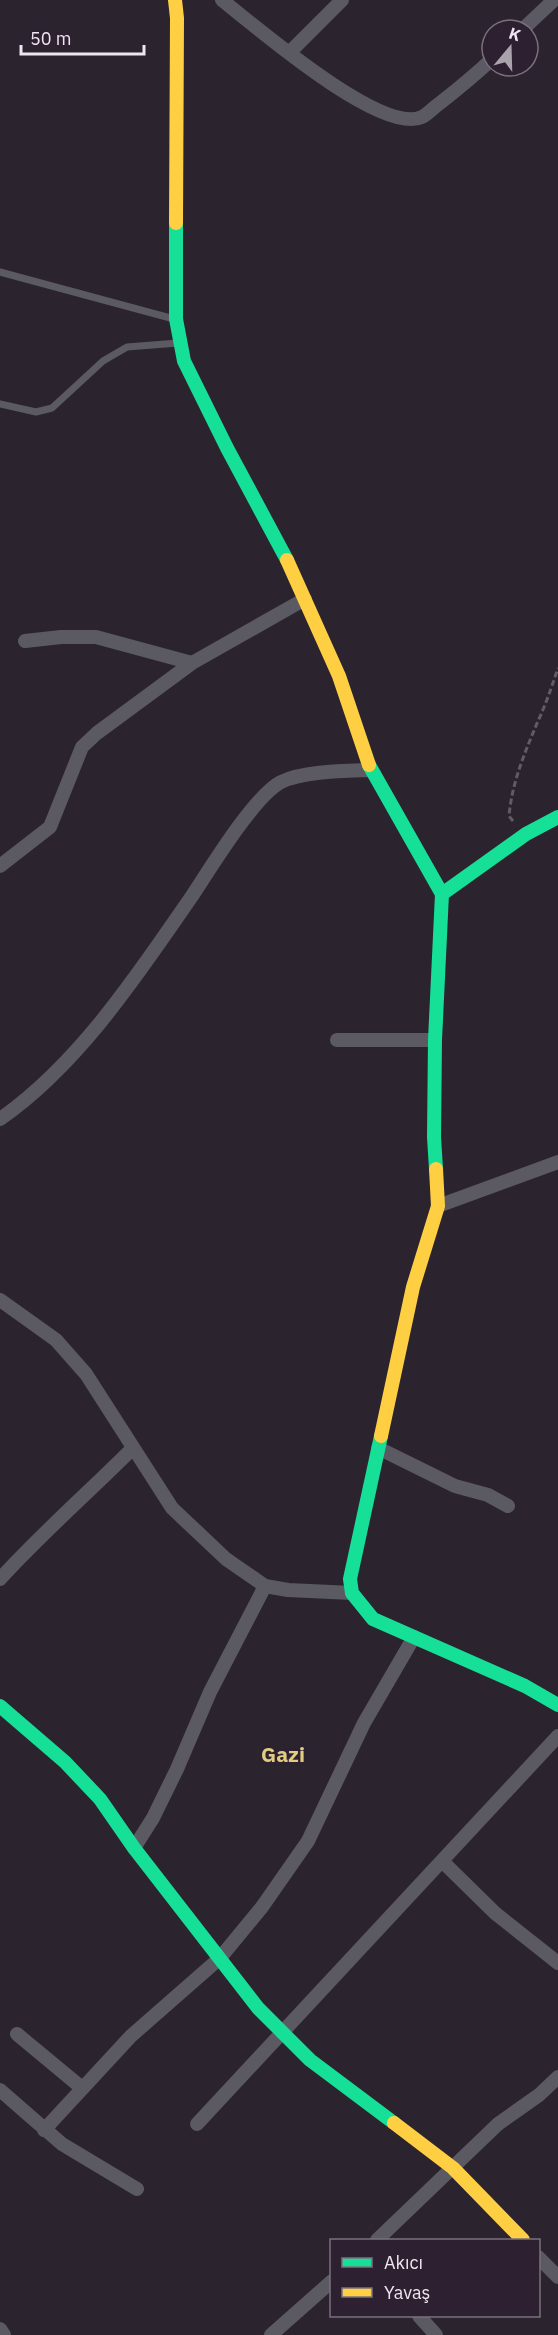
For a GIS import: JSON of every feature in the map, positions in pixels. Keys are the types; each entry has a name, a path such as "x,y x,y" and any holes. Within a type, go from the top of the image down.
{"street":[{"path":"174,0 177,18 176,319 184,361 227,448 291,567 339,676 371,770 442,894 435,1040 434,1137 438,1206 413,1287 350,1579 352,1593 373,1619 525,1686 558,1705"},
{"path":"222,0 315,72 368,107 403,120 421,118 480,70"},
{"path":"289,53 342,0"},
{"path":"535,18 554,0"},
{"path":"0,866 50,827 82,747 97,733 192,663 305,599"},
{"path":"25,641 61,637 96,637 192,663"},
{"path":"0,1119 37,1090 105,1017 149,959 261,799 281,782 318,773 371,770"},
{"path":"442,894 526,834 558,817"},
{"path":"337,1040 435,1040"},
{"path":"438,1206 558,1162"},
{"path":"0,1300 56,1340 86,1374 172,1508 226,1559 265,1586 288,1590 352,1593"},
{"path":"0,1579 30,1546 81,1500 133,1448"},
{"path":"378,1448 455,1486 488,1495 508,1506"},
{"path":"135,1848 158,1808 206,1700 265,1586"},
{"path":"44,2130 130,2036 220,1958 262,1907 308,1841 364,1723 414,1637"},
{"path":"0,1706 65,1762 93,1792 258,2008 310,2060 453,2168 521,2239"},
{"path":"197,2124 558,1736"},
{"path":"442,1861 495,1913 558,1964"},
{"path":"17,2034 82,2088"},
{"path":"378,2239 498,2124 539,2096 558,2077"},
{"path":"0,2090 44,2130 81,2157 137,2189"},
{"path":"540,2258 558,2277"},
{"path":"271,2335 330,2283"},
{"path":"420,2317 436,2335"},
{"path":"0,2329 4,2335"}],"lane":[{"path":"0,272 176,319"},
{"path":"0,404 36,411 52,408 103,361 127,347 180,343"}],"path":[{"path":"526,834 508,816 511,798 521,760 540,719 558,668"}],"traffic: fast":[{"path":"176,223 176,319 184,361 227,448 287,560"},
{"path":"369,765 442,894 435,1040 436,1169"},
{"path":"442,894 526,834 558,817"},
{"path":"381,1436 350,1579 352,1593 373,1619 525,1686 558,1705"},
{"path":"0,1706 65,1762 100,1799 134,1848 258,2008 310,2060 394,2123"}],"traffic: slow":[{"path":"175,0 177,18 176,223"},
{"path":"287,560 339,676 369,765"},
{"path":"381,1436 413,1287 438,1206 436,1169"},
{"path":"394,2123 453,2168 522,2239"}],"district":[{"name":"Gazi","path":"283,1754"}]}
